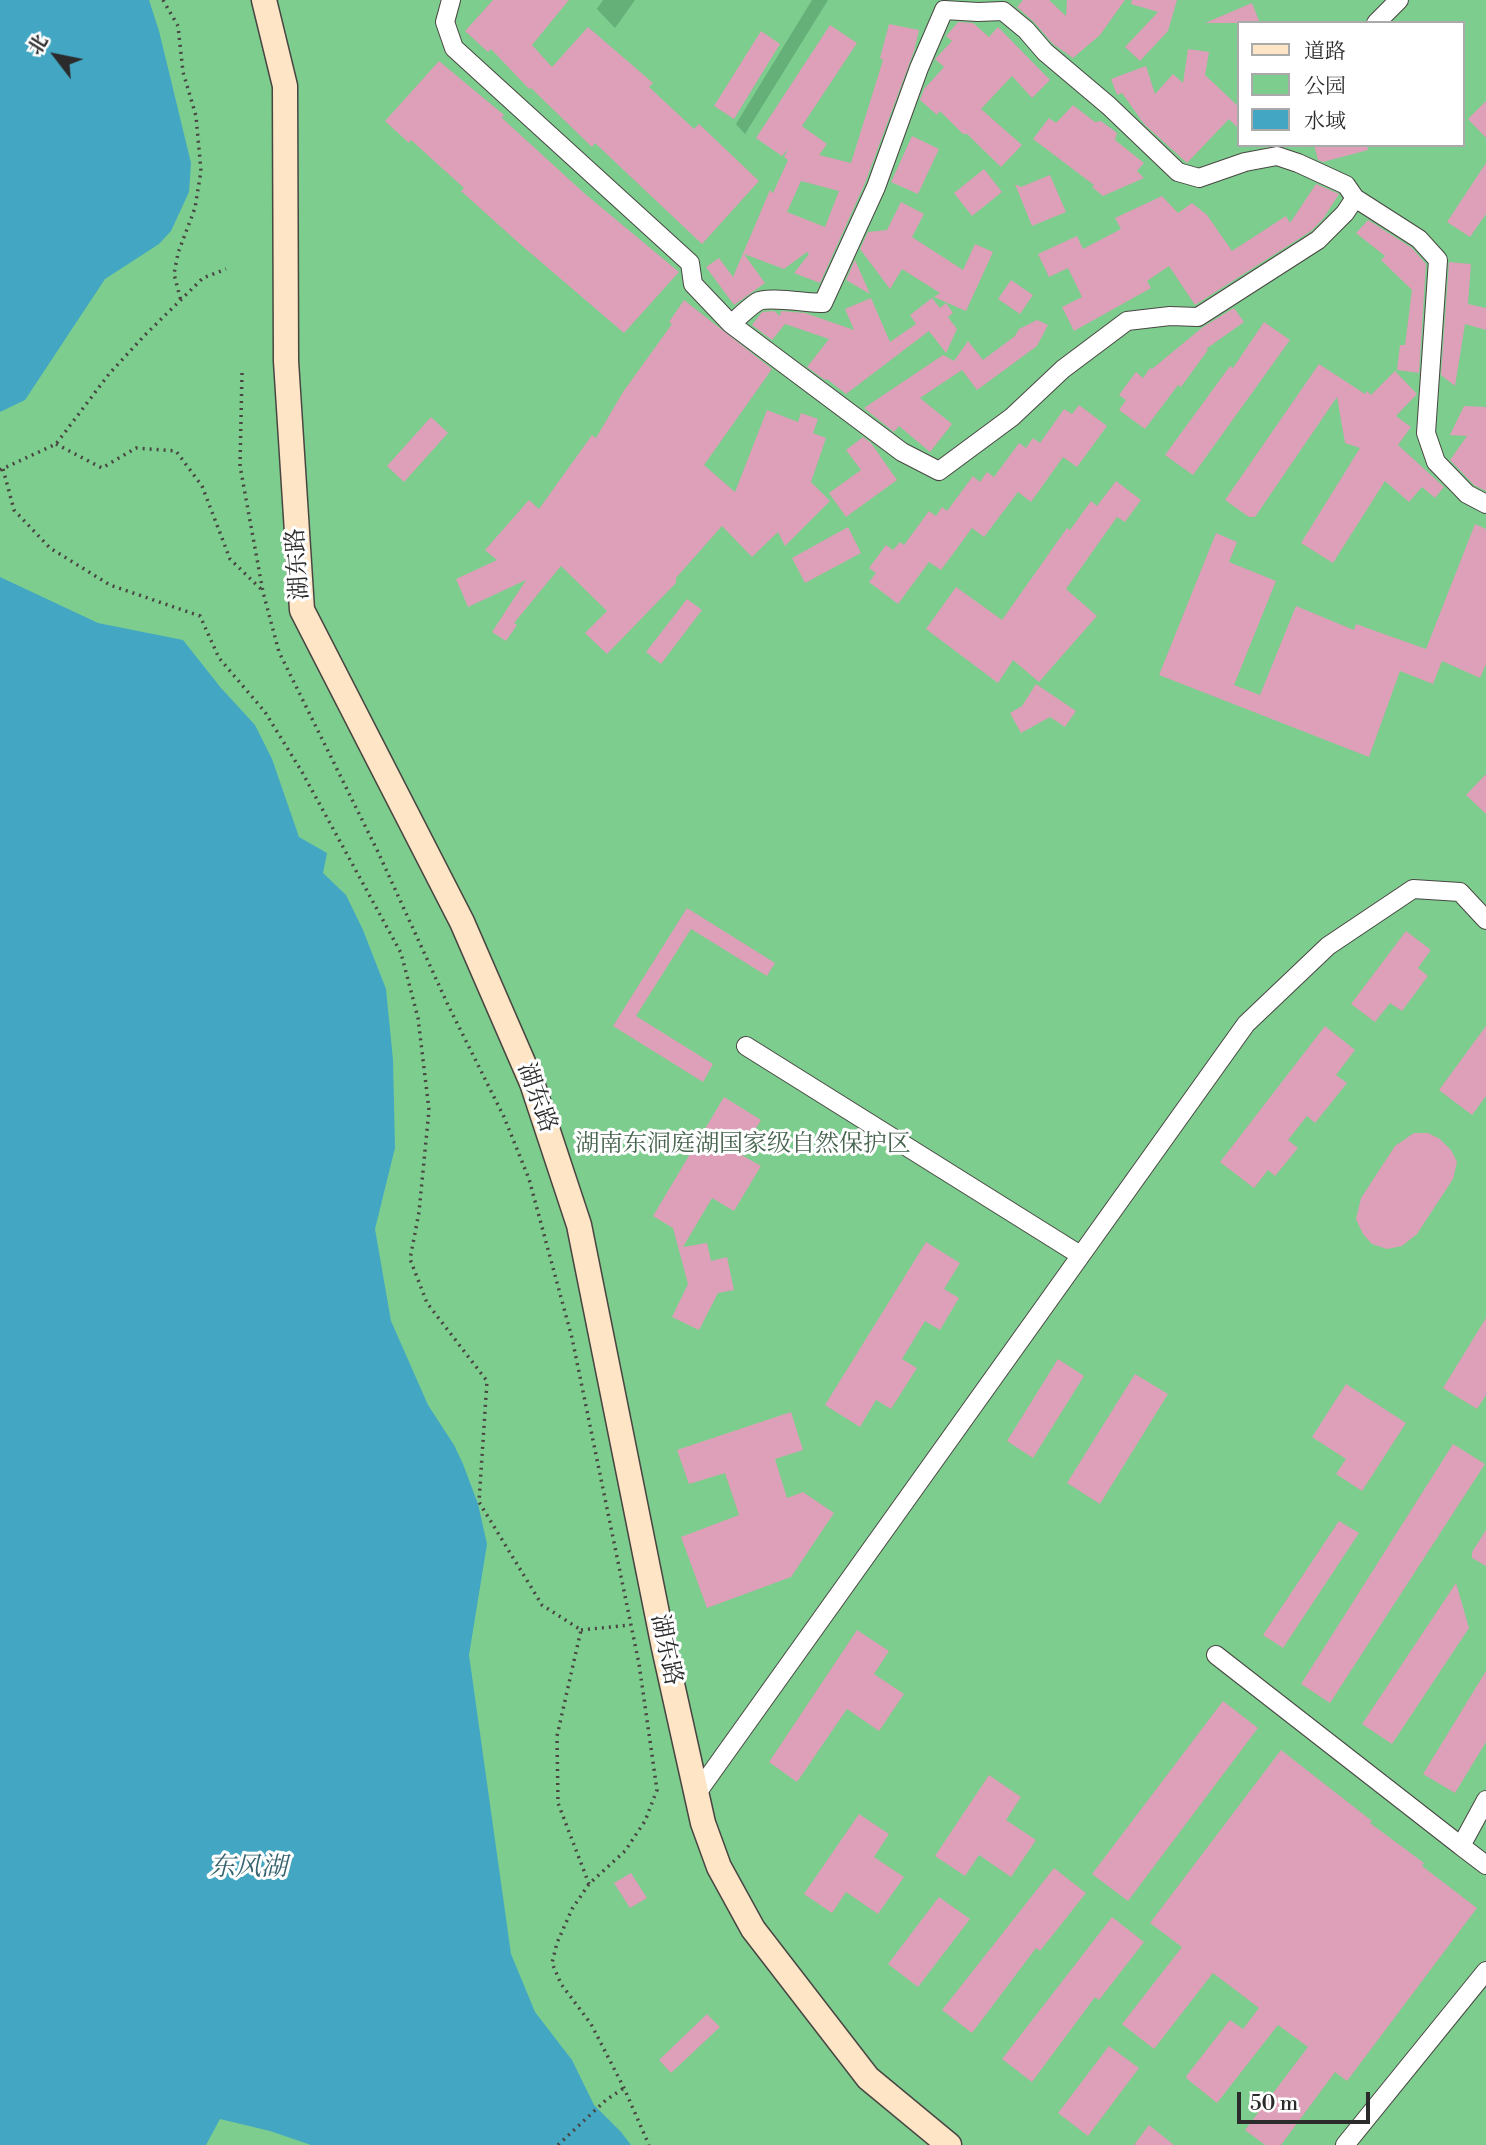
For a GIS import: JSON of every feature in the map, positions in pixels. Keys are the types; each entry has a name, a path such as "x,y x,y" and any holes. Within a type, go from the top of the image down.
{"street":[{"name":"湖东路","path":"264,0 285,86 286,361 302,610 462,922 533,1083 579,1225 661,1634 703,1823 719,1867 753,1929 868,2078 949,2145"},
{"path":"451,0 445,22 454,48 690,262 693,284 731,324 891,444 939,471 1012,417 1063,369 1126,321 1170,316 1198,317 1318,240 1345,213 1355,198"},
{"path":"1378,21 1399,0"},
{"path":"731,324 758,302 770,298 797,303 823,303 876,187 944,5 978,12 1003,11 1178,172 1199,178 1245,162 1277,156 1290,147"},
{"path":"1277,156 1346,185 1355,198 1419,239 1438,260 1426,433 1436,462 1467,494 1486,504"},
{"path":"697,1793 1247,1024 1328,946 1413,889 1460,892 1486,920"},
{"path":"746,1046 1080,1255"},
{"path":"1216,1656 1486,1866"},
{"path":"1461,1846 1486,1800"},
{"path":"1345,2145 1486,1971"}],"path":[{"path":"163,0 178,26 183,72 196,116 201,171 195,208 178,253 174,274 181,301"},
{"path":"226,269 203,278 144,336 109,374 56,444 2,469 14,510 50,548 110,585 201,616 219,658 265,712 302,772 401,953 418,1018 429,1110 419,1212 410,1259 427,1303 486,1381 479,1502 542,1605 581,1630 630,1625"},
{"path":"242,373 240,466 263,592 279,652 504,1117 529,1179 572,1338 639,1664 657,1790 645,1821 625,1851 589,1884 572,1909 557,1943 552,1964 561,1984 591,2024 649,2145"},
{"path":"56,444 103,468 136,448 176,451 202,486 230,559 263,592"},
{"path":"581,1630 557,1735 558,1803 589,1884"},
{"path":"558,2145 606,2100 624,2088"}],"green space":[{"name":"湖南东洞庭湖国家级自然保护区","path":"0,0 1486,0 1486,2145 0,2145"},
{"path":"603,0 635,0 615,28 597,9"},
{"path":"812,0 828,0 745,134 736,124"}],"water":[{"path":"0,0 149,0 191,163 189,192 171,231 159,244 105,279 25,400 0,412"},
{"name":"东风湖","path":"0,577 98,623 183,640 255,725 272,759 299,837 327,853 323,873 346,895 363,930 386,989 393,1060 395,1148 375,1229 391,1321 428,1405 463,1464 478,1504 487,1544 469,1655 511,1954 535,2012 572,2060 594,2105 631,2145 311,2145 270,2131 220,2119 206,2145 0,2145"}],"building":[{"path":"493,0 569,0 532,45 552,67 588,27 653,83 649,87 694,129 699,124 759,181 702,244 595,143 592,147 529,89 491,49 488,52 465,31"},
{"path":"1023,0 1049,0 1066,16 1067,0 1125,0 1100,35 1073,58 1053,44 1017,7"},
{"path":"1132,0 1177,0 1168,31 1140,61 1125,47 1158,12 1131,4"},
{"path":"1252,3 1259,21 1238,23 1205,23"},
{"path":"958,22 973,23 989,37 998,27 1050,80 1032,98 1012,76 981,109 1022,145 1001,167 940,111 937,115 920,100 924,89 944,67 935,59 952,41 946,36"},
{"path":"889,24 919,30 914,51 865,183 820,283 794,273 809,254 807,252 784,269 744,254 765,283 734,305 706,267 719,258 733,277 770,190 773,193 788,160 784,157 788,149 782,156 756,138 830,25 857,43 802,126 827,144 819,155 851,163 883,60 880,58","holes":["801,181 839,191 825,227 787,212"]},
{"path":"761,31 780,44 734,119 714,106"},
{"path":"1188,49 1209,52 1205,75 1238,106 1238,128 1229,119 1187,163 1144,124 1122,93 1117,95 1111,79 1146,66 1155,94 1173,74 1183,83"},
{"path":"439,61 504,115 502,118 584,193 679,272 624,333 461,191 464,188 411,140 409,143 385,121"},
{"path":"1486,101 1486,138 1468,119"},
{"path":"1073,105 1095,122 1101,121 1117,133 1115,140 1144,163 1137,171 1144,178 1103,196 1092,187 1094,185 1033,139 1049,118 1056,123"},
{"path":"912,136 939,149 918,194 891,182"},
{"path":"1315,147 1367,147 1368,150 1323,162 1318,160"},
{"path":"1486,163 1486,214 1470,237 1447,222"},
{"path":"984,169 1002,192 972,216 954,193"},
{"path":"1050,175 1066,212 1032,226 1015,184 1021,187"},
{"path":"1316,184 1339,194 1323,219 1311,231 1195,305 1169,266 1147,281 1151,288 1074,331 1062,307 1082,297 1068,268 1049,277 1038,254 1077,236 1083,249 1121,229 1115,218 1162,196 1178,213 1192,203 1207,215 1232,251 1286,216 1290,223"},
{"path":"901,202 924,214 912,237 963,270 975,244 993,252 966,311 934,297 940,293 902,269 890,289 860,249 868,232 887,230"},
{"path":"1368,220 1412,248 1426,264 1419,373 1397,370 1400,345 1405,345 1412,290 1381,260 1385,256 1356,233"},
{"path":"855,260 870,294 846,280"},
{"path":"1449,262 1471,264 1468,304 1486,308 1486,330 1465,324 1455,386 1441,375"},
{"path":"1011,280 1033,295 1020,314 998,299"},
{"path":"871,298 890,342 916,324 910,315 932,298 940,308 946,303 953,313 948,317 957,329 946,353 929,331 846,394 807,367 829,339 785,324 772,340 752,325 762,312 774,311 780,316 781,311 805,313 854,330 845,309"},
{"path":"684,300 772,369 704,465 735,492 767,410 798,422 801,413 818,419 813,433 826,438 811,482 830,501 785,546 778,532 752,557 722,526 676,578 676,583 607,654 585,633 607,611 561,566 514,623 517,625 506,641 492,632 526,580 468,607 456,579 497,560 485,550 529,500 539,509 592,435 596,438 623,392 672,324 669,322"},
{"path":"1234,308 1244,322 1206,349 1208,350 1181,387 1178,385 1145,429 1119,410 1126,400 1119,395 1136,372 1143,378 1150,368 1203,327"},
{"path":"1037,320 1048,325 1037,346 977,390 962,370 920,398 952,424 930,452 899,426 894,432 864,408 943,355 954,361 968,341 983,360 1015,336 1019,329"},
{"path":"1264,322 1290,340 1193,475 1165,455 1230,366 1233,368"},
{"path":"1319,364 1365,394 1367,391 1371,395 1395,371 1417,394 1396,416 1411,427 1398,445 1444,487 1435,498 1422,487 1409,502 1385,481 1333,563 1301,543 1360,448 1345,443 1337,397 1255,517 1249,517 1225,500"},
{"path":"1079,405 1107,426 1077,467 1063,457 1031,502 1018,492 984,537 972,528 941,570 929,562 898,604 869,582 876,573 869,568 886,545 893,550 900,542 904,545 929,511 936,516 942,507 947,511 973,476 980,482 987,472 994,477 1019,443 1026,448 1033,438 1040,443 1064,409 1072,414"},
{"path":"1464,406 1486,407 1486,491 1474,485 1450,460 1467,436 1450,435"},
{"path":"431,417 448,433 404,482 387,466"},
{"path":"863,437 871,443 897,480 846,517 829,493 861,470 846,450"},
{"path":"1116,481 1141,500 1125,522 1117,517 1066,589 1097,616 1039,682 1013,660 998,683 926,629 956,587 1002,620 1067,528 1070,530 1091,501 1097,506"},
{"path":"1475,524 1486,529 1486,664 1480,678 1442,661 1433,684 1400,671 1369,757 1159,675 1216,533 1237,542 1229,562 1276,581 1234,685 1260,695 1296,606 1354,630 1356,624 1426,649"},
{"path":"848,527 861,553 805,583 792,558"},
{"path":"687,599 702,610 661,664 646,652"},
{"path":"1036,684 1076,711 1065,727 1050,717 1021,733 1010,713 1022,706"},
{"path":"1486,774 1486,814 1466,795"},
{"path":"687,908 775,963 767,976 691,929 636,1016 713,1064 703,1082 613,1026"},
{"path":"1406,931 1431,950 1418,968 1428,976 1402,1011 1390,1003 1375,1022 1351,1004"},
{"path":"1325,1026 1355,1050 1336,1075 1347,1083 1315,1123 1307,1116 1288,1140 1298,1148 1275,1176 1268,1170 1254,1188 1220,1162"},
{"path":"1486,1026 1486,1096 1472,1115 1439,1090"},
{"path":"724,1097 761,1120 740,1154 761,1166 734,1211 712,1198 683,1247 707,1243 711,1261 727,1257 734,1290 718,1293 699,1330 672,1317 688,1284 673,1228 653,1216"},
{"path":"1414,1133 1428,1133 1440,1139 1451,1150 1457,1162 1453,1179 1417,1234 1402,1246 1387,1249 1372,1244 1363,1234 1356,1219 1361,1198 1395,1146"},
{"path":"926,1242 960,1263 944,1289 959,1298 940,1330 925,1321 902,1359 917,1368 891,1409 876,1400 860,1427 825,1405"},
{"path":"1486,1318 1486,1395 1477,1409 1443,1388"},
{"path":"1058,1359 1084,1376 1033,1458 1007,1441"},
{"path":"1135,1374 1168,1394 1100,1504 1067,1483"},
{"path":"1346,1384 1406,1423 1362,1491 1336,1474 1346,1459 1312,1437"},
{"path":"791,1412 803,1450 775,1459 787,1498 803,1492 834,1513 791,1577 707,1608 681,1537 739,1515 725,1473 689,1484 677,1450"},
{"path":"1453,1444 1485,1464 1330,1703 1301,1684"},
{"path":"1339,1521 1359,1533 1283,1648 1263,1635"},
{"path":"1486,1530 1486,1566 1472,1558 1472,1552"},
{"path":"1456,1583 1469,1628 1392,1744 1362,1724"},
{"path":"857,1630 889,1651 874,1674 904,1694 879,1731 847,1709 797,1782 769,1762"},
{"path":"1486,1671 1486,1742 1455,1793 1423,1774"},
{"path":"1223,1701 1258,1728 1128,1901 1092,1874"},
{"path":"1281,1750 1477,1908 1347,2081 1335,2072 1281,2145 1265,2145 1245,2130 1308,2047 1278,2025 1217,2103 1186,2078 1187,2075 1230,2020 1243,2029 1259,2008 1213,1973 1154,2049 1122,2024 1182,1947 1150,1923"},
{"path":"989,1775 1021,1797 1006,1820 1036,1840 1011,1877 979,1855 965,1876 935,1856"},
{"path":"859,1814 889,1834 874,1857 904,1877 878,1914 846,1892 832,1913 804,1894"},
{"path":"1054,1868 1086,1893 1040,1951 1036,1948 972,2033 942,2010"},
{"path":"631,1873 647,1898 630,1908 614,1883"},
{"path":"939,1897 970,1919 918,1987 888,1964"},
{"path":"1112,1917 1144,1942 1099,2000 1095,1997 1032,2082 1002,2059"},
{"path":"707,2014 720,2027 671,2073 659,2060"},
{"path":"1109,2046 1139,2068 1088,2136 1058,2113"},
{"path":"1149,2125 1174,2145 1134,2145"}]}
